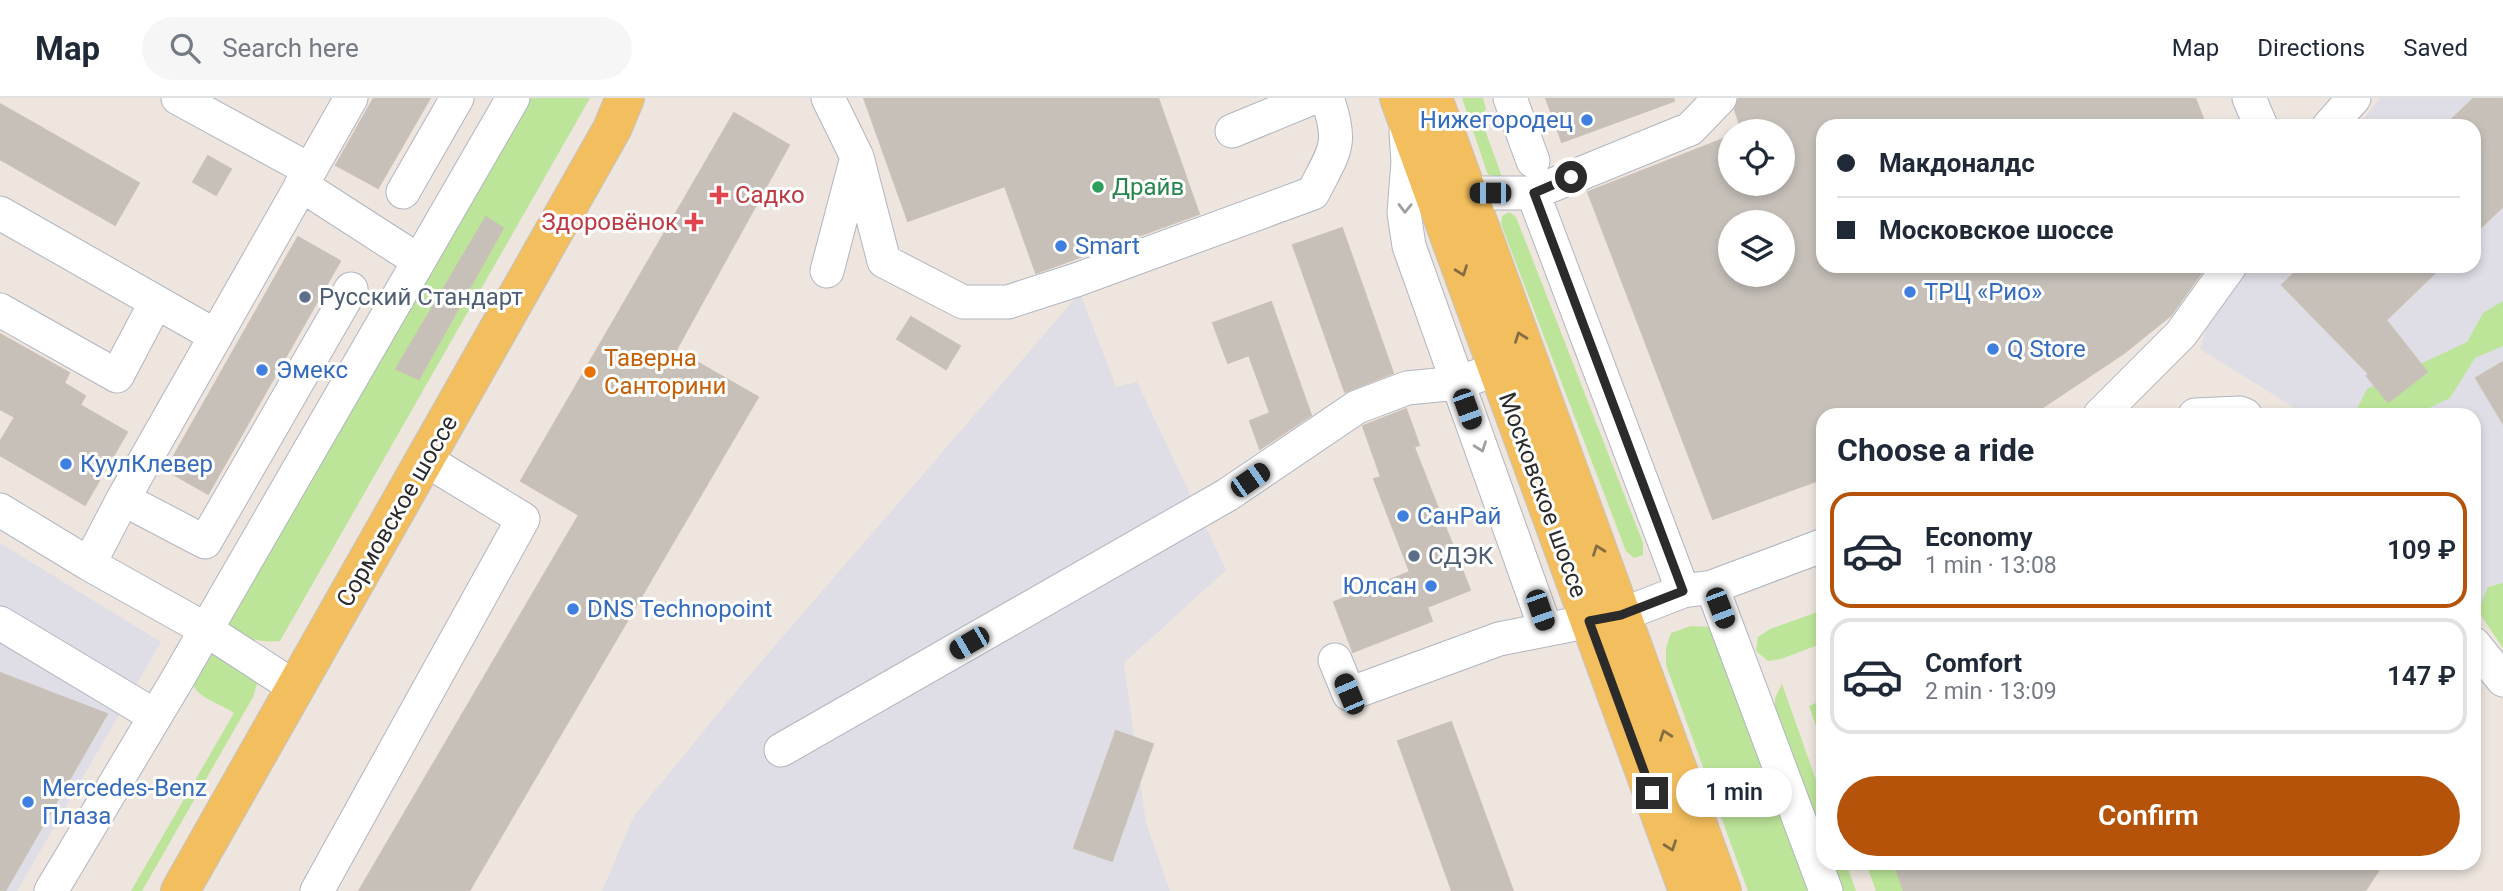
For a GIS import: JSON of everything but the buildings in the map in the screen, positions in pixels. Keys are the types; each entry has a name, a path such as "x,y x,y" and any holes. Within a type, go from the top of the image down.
{"main road":[{"name":"Сормовское шоссе","path":"190,887 296,688 618,113 637,98"},
{"name":"Московское шоссе","path":"1412,104 1468,193 1605,618 1688,891"},
{"name":"Московское шоссе","path":"1412,104 1497,369 1722,891"}],"street":[{"path":"178,98 306,177 419,261"},
{"path":"89,564 123,499 351,98"},
{"path":"404,192 457,98"},
{"path":"51,891 513,98"},
{"path":"828,98 857,158 884,261 963,302 1008,302 1076,280 1313,193 1337,145 1333,115 1327,98"},
{"path":"1233,131 1312,98"},
{"path":"1510,98 1533,177 1697,589 1816,868"},
{"path":"1468,193 1533,177 1690,130 1720,98"},
{"path":"2249,98 2258,119"},
{"path":"2335,119 2354,98"},
{"path":"1412,104 1404,213 1409,246 1546,630"},
{"path":"827,271 857,158"},
{"path":"0,213 216,336"},
{"path":"2108,408 2181,334 2225,273"},
{"path":"123,499 205,542 351,289"},
{"path":"0,310 117,376 156,302"},
{"path":"781,750 1227,495 1357,407 1407,388 1458,383 1497,369"},
{"path":"317,891 523,519 426,460"},
{"path":"0,510 205,629 296,688"},
{"path":"1335,660 1349,694 1499,639 1605,618 1816,548"},
{"path":"0,623 155,716"},
{"path":"2481,653 2503,680"},
{"path":"1817,870 1826,891"}],"shaded area":[{"path":"2380,98 2503,98 2503,629 2481,602 2481,408 2295,408 2200,349 2211,314 2245,273 2481,273 2481,119 2364,119"},
{"path":"1080,293 1116,387 1137,382 1226,570 1124,663 1146,823 1170,891 602,891 634,816 753,671"},
{"path":"0,543 161,642 17,891 0,891"}],"green space":[{"path":"519,98 590,98 280,641 257,640 242,635 227,619"},
{"path":"1462,98 1483,98 1486,109 1480,116 1502,177 1488,175"},
{"path":"1509,212 1516,217 1643,543 1643,555 1634,558 1626,551 1501,224 1502,216"},
{"path":"2503,301 2503,346 2475,358 2450,398 2429,408 2358,408 2367,389 2467,342 2483,313"},
{"path":"2503,583 2503,648 2481,615 2481,604 2488,587"},
{"path":"1816,613 1816,646 1768,661 1756,651 1758,637 1770,629"},
{"path":"1691,626 1711,627 1814,891 1748,891 1666,665 1666,648 1671,633"},
{"path":"214,651 253,673 257,684 253,697 142,891 131,891 234,713 201,695 192,682 193,662"},
{"path":"1782,684 1816,780 1816,826 1775,712 1775,698"},
{"path":"1816,703 1816,726 1809,706"},
{"path":"1832,870 1848,870 1856,891 1840,891"},
{"path":"1868,870 1896,870 1904,891 1876,891"}],"place":[{"name":"Нижегородец","path":"1587,120"},
{"name":"Драйв","path":"1098,187"},
{"name":"Садко","path":"719,195"},
{"name":"Здоровёнок","path":"694,222"},
{"name":"Smart","path":"1061,246"},
{"name":"ТРЦ «Рио»","path":"1910,292"},
{"name":"Русский Стандарт","path":"305,297"},
{"name":"Q Store","path":"1993,349"},
{"name":"Эмекс","path":"262,370"},
{"name":"Таверна Санторини","path":"590,372"},
{"name":"КуулКлевер","path":"66,464"},
{"name":"СанРай","path":"1403,516"},
{"name":"СДЭК","path":"1414,556"},
{"name":"Юлсан","path":"1431,586"},
{"name":"DNS Technopoint","path":"573,609"},
{"name":"Mercedes-Benz Плаза","path":"28,802"}],"route":[{"path":"1571,177 1534,193 1683,591 1621,615 1589,621 1652,793"}]}
